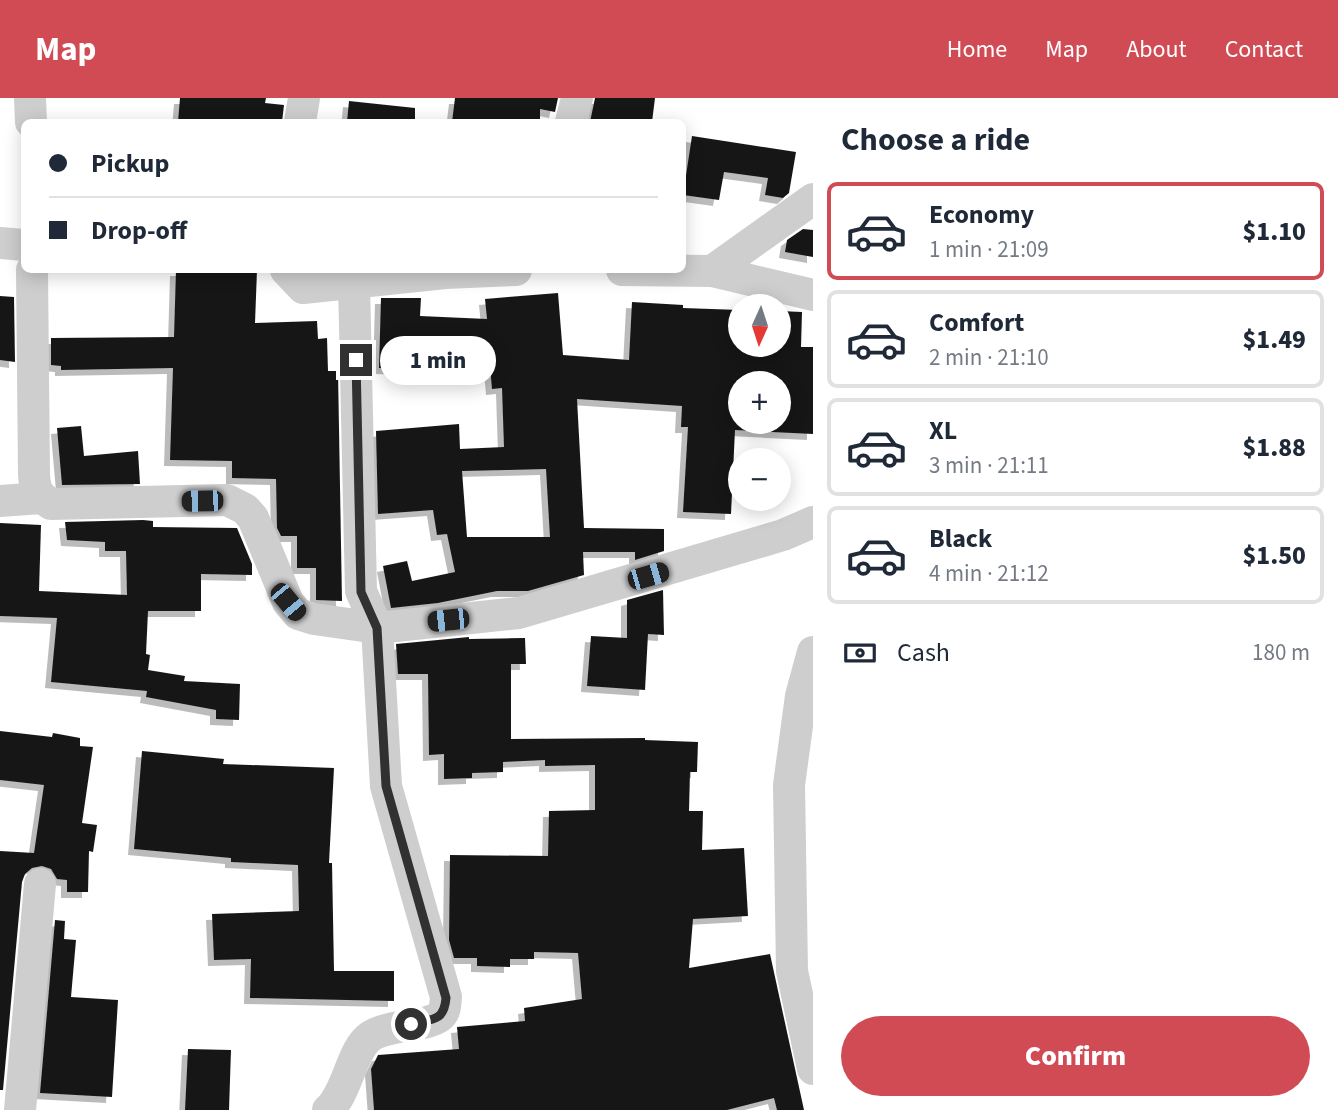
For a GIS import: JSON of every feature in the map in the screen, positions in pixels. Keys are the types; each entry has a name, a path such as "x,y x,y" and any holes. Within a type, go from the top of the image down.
{"street":[{"path":"30,98 31,119"},
{"path":"300,119 304,98"},
{"path":"572,119 577,98"},
{"path":"712,271 813,199"},
{"path":"0,243 21,245"},
{"path":"686,271 712,271 813,295"},
{"path":"32,273 34,475 35,490 41,498 51,504 228,500 254,518 288,602 298,614 314,619 377,628 519,613 783,535 813,522"},
{"path":"289,273 303,288 445,273"},
{"path":"328,1110 341,1093 368,1037 384,1030 438,1018 445,1011 446,998 386,786 377,628 361,592 354,283"},
{"path":"0,501 41,498"},
{"path":"813,652 801,696 789,785 792,971 813,1069"},
{"path":"20,1110 40,884"}],"building":[{"path":"180,98 266,98 265,103 284,105 282,119 178,119"},
{"path":"455,98 558,98 555,112 540,109 540,119 452,119"},
{"path":"595,98 655,98 652,119 591,119"},
{"path":"349,101 415,108 415,119 347,119"},
{"path":"692,136 796,152 789,193 783,198 765,195 768,178 724,172 719,200 686,195"},
{"path":"803,229 813,230 813,257 785,252 787,240"},
{"path":"176,273 257,273 255,323 317,321 318,339 327,338 328,371 338,371 342,601 316,600 316,568 297,568 297,536 281,536 277,528 276,479 232,478 232,461 170,460 173,368 61,370 61,366 51,365 51,338 174,337"},
{"path":"558,293 563,355 629,360 632,302 728,310 728,357 791,357 791,312 802,312 801,347 813,347 813,434 791,433 791,371 728,371 728,434 735,434 734,448 728,448 728,511 731,511 731,514 683,512 688,427 681,427 682,406 577,399 584,528 664,529 664,551 635,560 635,552 583,552 584,575 528,591 497,591 438,603 391,608 383,566 407,561 412,581 455,572 447,534 437,535 433,510 378,514 376,431 459,424 460,449 504,447 502,388 492,389 489,354 442,353 442,363 422,362 421,369 379,368 381,298 421,298 420,316 487,319 485,299","holes":["546,469 550,537 467,537 462,471"]},
{"path":"0,296 14,297 15,362 0,360"},
{"path":"81,426 84,456 138,451 140,484 62,485 57,428"},
{"path":"153,521 153,527 237,528 252,564 252,575 201,574 201,611 148,611 146,654 150,655 148,670 185,676 184,681 240,684 239,720 216,719 216,710 146,697 147,691 51,682 57,618 0,616 0,523 41,525 39,591 127,595 126,551 105,551 105,542 67,540 65,522"},
{"path":"663,590 664,635 648,634 645,690 587,686 591,636 627,638 627,600"},
{"path":"469,637 525,638 526,664 511,664 511,739 645,738 698,742 697,772 690,772 689,811 703,811 702,850 744,848 748,916 693,919 689,968 770,954 804,1110 777,1110 774,1098 727,1110 374,1110 371,1069 378,1055 459,1049 457,1027 525,1021 524,1008 582,999 578,953 534,952 534,959 510,959 510,967 477,966 477,958 454,958 449,940 450,855 548,856 549,811 595,810 595,765 545,766 545,760 503,762 503,772 472,773 472,778 444,779 444,754 429,755 428,674 398,674 396,644"},
{"path":"0,731 52,737 53,733 80,738 80,746 93,747 82,823 97,825 93,852 89,851 88,892 67,892 67,880 57,879 51,869 42,866 32,868 25,874 22,882 3,1090 0,1090 0,851 34,853 44,785 0,780"},
{"path":"142,751 224,759 223,764 334,768 329,863 332,863 334,971 394,971 394,1001 250,998 251,959 214,960 212,914 299,911 298,865 231,862 231,858 134,849"},
{"path":"55,920 65,921 64,939 76,940 71,997 118,1000 112,1097 40,1093"},
{"path":"188,1049 231,1050 229,1110 185,1110"}],"route":[{"path":"356,360 361,592 377,628 386,786 446,998 445,1011 438,1018 411,1024"}]}
